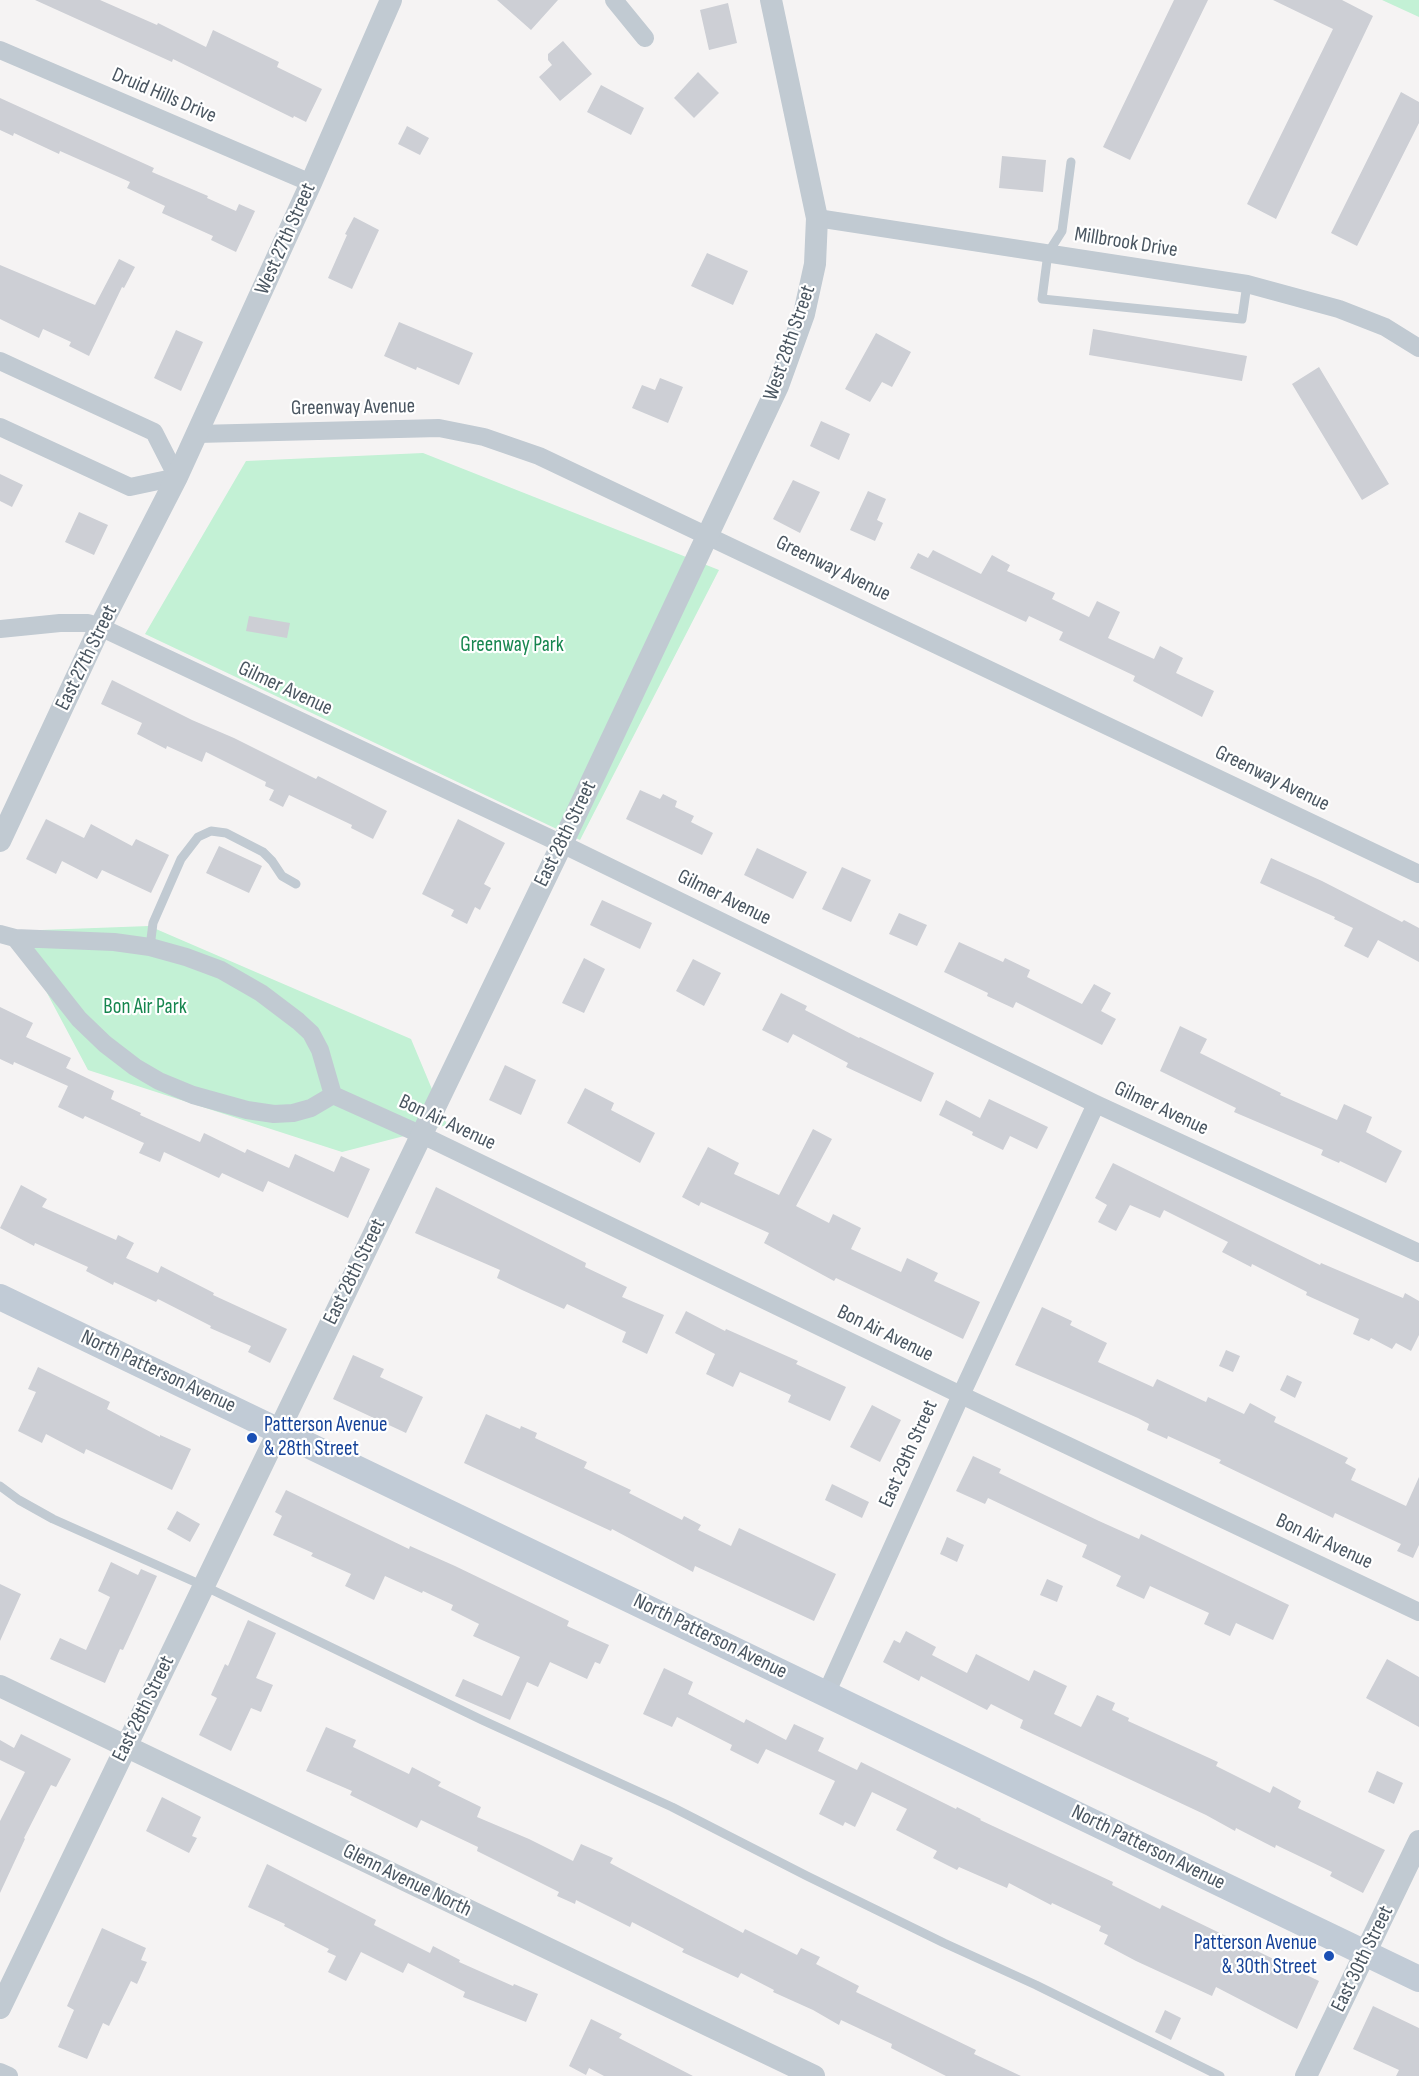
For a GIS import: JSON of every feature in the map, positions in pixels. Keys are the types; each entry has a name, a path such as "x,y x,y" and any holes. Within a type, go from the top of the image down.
{"main road":[{"name":"North Patterson Avenue","path":"0,1297 1419,1979"}],"street":[{"name":"West 27th Street","path":"177,477 311,183 391,0"},
{"path":"614,0 645,38"},
{"name":"West 28th Street","path":"709,535 778,386 804,314 815,264 817,218 771,0"},
{"name":"Druid Hills Drive","path":"0,50 311,183"},
{"name":"Millbrook Drive","path":"817,218 1247,284 1339,309 1385,327 1419,348"},
{"path":"0,361 154,432 177,477 130,487 0,427"},
{"name":"Greenway Avenue","path":"197,434 440,428 484,437 539,456 1419,874"},
{"name":"East 27th Street","path":"0,841 100,627 177,477"},
{"name":"East 28th Street","path":"0,2008 709,535"},
{"name":"Gilmer Avenue","path":"0,628 60,623 88,623 100,627 562,844 1096,1104 1419,1253"},
{"path":"7,936 114,942 150,947 221,970 261,993 311,1033 320,1050 333,1095 311,1108 293,1113 274,1114 247,1110 193,1095 159,1081 135,1067 105,1044 79,1019 7,936"},
{"name":"Bon Air Avenue","path":"333,1095 422,1135 961,1395 1419,1612"},
{"name":"East 29th Street","path":"826,1694 1096,1104"},
{"name":"Glenn Avenue North","path":"0,1686 814,2076"},
{"name":"East 30th Street","path":"1306,2076 1419,1841"},
{"path":"0,2072 9,2076"}],"lane":[{"path":"1071,162 1062,231 1048,253 1042,298 1242,319 1247,284"},
{"path":"150,947 153,923 181,859 198,837 211,831 226,832 263,852 282,876 296,885"},
{"path":"0,1486 18,1500 53,1519 204,1586 482,1720 672,1807 891,1918 1036,1985 1220,2076"}],"green space":[{"path":"1382,0 1419,0 1419,17"},
{"name":"Greenway Park","path":"423,453 719,570 580,840 145,634 246,461"},
{"name":"Bon Air Park","path":"149,926 411,1039 447,1125 342,1152 88,1070 14,931"}],"building":[{"path":"35,0 100,0 157,25 158,23 206,47 213,30 279,62 277,67 322,89 306,122 294,116 293,118 173,59 172,62"},
{"path":"497,0 558,0 531,30"},
{"path":"1174,0 1208,0 1130,160 1103,147"},
{"path":"1273,0 1342,0 1373,16 1276,219 1247,204 1333,29"},
{"path":"728,3 737,43 709,50 700,10"},
{"path":"563,41 592,74 560,101 539,77 552,65 548,60 548,54"},
{"path":"698,72 719,93 694,118 674,98"},
{"path":"601,85 644,108 631,135 587,112"},
{"path":"1401,92 1419,102 1419,123 1357,246 1331,233"},
{"path":"0,98 154,168 152,172 208,196 207,198 236,211 239,204 255,211 236,252 211,240 213,236 162,213 165,206 127,188 130,182 60,151 59,154 14,133 13,136 0,130"},
{"path":"407,126 429,138 420,155 398,144"},
{"path":"1002,156 1046,160 1043,192 999,188"},
{"path":"354,217 379,230 352,289 328,278"},
{"path":"707,253 748,271 733,305 691,286"},
{"path":"119,259 135,267 124,288 122,287 89,356 69,346 71,342 43,329 39,338 0,319 0,265 95,305"},
{"path":"399,322 473,353 459,385 384,356"},
{"path":"1093,329 1247,356 1242,381 1089,355"},
{"path":"176,330 203,342 181,391 154,378"},
{"path":"876,333 911,352 892,387 882,382 870,402 845,389"},
{"path":"1319,367 1389,484 1362,500 1292,384"},
{"path":"660,378 683,387 668,423 632,408 642,385 655,390"},
{"path":"821,421 850,434 839,460 810,446"},
{"path":"0,474 23,485 12,507 0,501"},
{"path":"793,480 820,492 800,533 773,519"},
{"path":"868,491 886,499 877,520 883,523 875,541 850,530"},
{"path":"79,512 108,525 94,555 65,542"},
{"path":"933,550 981,574 992,555 1010,565 1007,571 1055,593 1052,599 1089,617 1097,601 1120,612 1108,638 1154,659 1160,646 1183,658 1176,673 1214,691 1202,717 1133,681 1135,676 1059,640 1063,632 1029,616 1026,622 910,568 918,553 928,558"},
{"path":"249,616 290,623 287,638 246,631"},
{"path":"112,680 316,779 318,776 387,811 373,839 351,828 352,825 289,795 283,807 269,800 274,790 265,786 266,782 206,752 202,762 167,746 166,749 137,734 142,723 101,704"},
{"path":"640,790 660,799 663,794 677,801 675,807 694,816 691,822 713,833 702,855 626,819"},
{"path":"46,819 84,838 91,824 132,846 136,839 169,855 151,893 102,870 97,879 62,861 56,874 26,859"},
{"path":"458,819 505,843 484,884 491,888 480,910 475,907 467,924 451,916 454,910 422,894"},
{"path":"219,846 262,866 249,893 206,873"},
{"path":"757,848 807,872 793,899 744,875"},
{"path":"1271,858 1402,922 1404,920 1419,928 1419,962 1378,940 1368,958 1344,946 1353,928 1334,919 1335,917 1260,883"},
{"path":"842,867 871,880 851,922 822,909"},
{"path":"602,900 652,923 640,949 590,925"},
{"path":"899,913 927,925 917,946 889,934"},
{"path":"959,942 1003,962 1005,958 1030,970 1027,977 1082,1004 1094,984 1111,993 1101,1011 1116,1019 1102,1045 1016,1002 1013,1008 987,996 988,993 944,972"},
{"path":"584,958 605,969 584,1013 562,1003"},
{"path":"693,959 721,973 704,1006 676,991"},
{"path":"781,993 807,1006 805,1010 934,1073 921,1102 846,1067 848,1063 793,1034 788,1043 762,1030"},
{"path":"0,1007 33,1023 26,1037 71,1058 66,1068 114,1091 111,1099 200,1142 204,1133 245,1153 247,1149 289,1168 295,1154 334,1172 341,1156 370,1169 348,1218 268,1181 263,1192 222,1173 219,1178 164,1152 160,1162 139,1153 144,1143 85,1116 83,1119 58,1107 68,1086 14,1062 13,1065 0,1059"},
{"path":"1180,1026 1207,1039 1200,1053 1281,1093 1280,1095 1337,1120 1344,1104 1372,1117 1366,1132 1402,1151 1386,1183 1340,1161 1339,1163 1321,1155 1323,1150 1234,1112 1236,1108 1160,1071"},
{"path":"505,1065 536,1080 521,1115 489,1100"},
{"path":"585,1088 614,1103 611,1110 655,1133 640,1163 567,1123"},
{"path":"989,1099 1048,1127 1037,1149 1010,1136 1003,1150 939,1115 946,1100 980,1118"},
{"path":"813,1129 832,1139 796,1206 829,1223 833,1214 861,1228 851,1249 901,1272 907,1258 938,1273 934,1281 980,1302 963,1339 836,1278 834,1281 764,1243 769,1233 701,1202 699,1206 682,1197 708,1147 739,1163 734,1174 779,1195"},
{"path":"1113,1163 1320,1265 1321,1263 1403,1298 1405,1293 1419,1301 1419,1335 1411,1351 1396,1343 1392,1349 1371,1338 1369,1341 1353,1334 1359,1319 1306,1295 1307,1292 1252,1264 1251,1267 1222,1252 1228,1242 1164,1210 1160,1218 1130,1205 1116,1231 1098,1222 1107,1205 1095,1198"},
{"path":"21,1185 47,1199 42,1207 116,1240 118,1235 134,1243 126,1258 158,1273 161,1266 214,1293 213,1295 287,1329 270,1363 248,1352 251,1346 210,1328 211,1326 158,1299 156,1302 114,1282 113,1285 86,1271 88,1267 35,1243 34,1246 0,1228"},
{"path":"436,1187 586,1263 585,1267 627,1287 622,1297 664,1315 647,1354 622,1342 626,1332 567,1304 564,1309 522,1290 497,1278 500,1270 415,1233"},
{"path":"1042,1307 1072,1321 1070,1325 1107,1343 1098,1362 1153,1387 1157,1379 1206,1402 1208,1397 1244,1414 1250,1403 1276,1417 1274,1422 1348,1458 1345,1463 1356,1469 1351,1480 1406,1506 1419,1477 1419,1545 1413,1558 1397,1551 1401,1544 1335,1513 1333,1518 1219,1463 1221,1460 1168,1436 1167,1439 1147,1430 1149,1424 1138,1418 1015,1365"},
{"path":"686,1311 725,1331 726,1329 798,1361 796,1364 846,1387 830,1421 788,1402 791,1395 740,1372 733,1387 706,1374 715,1354 675,1333"},
{"path":"1226,1350 1240,1356 1233,1372 1219,1366"},
{"path":"353,1355 384,1369 380,1377 423,1397 406,1433 333,1399"},
{"path":"38,1367 110,1402 107,1409 160,1437 160,1435 191,1449 172,1490 86,1449 84,1454 46,1434 42,1443 18,1431 36,1392 28,1389"},
{"path":"1287,1375 1302,1382 1295,1398 1280,1390"},
{"path":"872,1405 901,1420 880,1462 850,1447"},
{"path":"486,1414 520,1429 521,1426 537,1433 535,1438 587,1462 584,1468 631,1490 629,1493 682,1520 684,1516 701,1525 698,1530 731,1546 739,1528 836,1574 814,1621 695,1566 693,1572 612,1529 611,1531 464,1463"},
{"path":"973,1456 1001,1469 999,1473 1099,1521 1139,1539 1141,1534 1289,1605 1273,1640 1236,1623 1230,1636 1204,1624 1209,1613 1150,1586 1144,1599 1116,1586 1121,1576 1082,1557 1087,1545 988,1498 985,1504 956,1491"},
{"path":"832,1484 869,1502 862,1518 825,1500"},
{"path":"286,1490 409,1549 410,1546 455,1566 569,1621 567,1626 609,1645 600,1664 595,1662 587,1679 550,1662 538,1687 527,1682 510,1720 455,1696 463,1679 502,1696 520,1657 473,1636 479,1624 451,1610 453,1605 385,1576 374,1600 345,1586 351,1574 273,1535 282,1516 275,1512"},
{"path":"177,1511 200,1524 190,1542 167,1529"},
{"path":"947,1537 964,1545 957,1562 940,1554"},
{"path":"111,1562 138,1575 141,1569 157,1576 105,1683 50,1659 60,1638 86,1650 110,1597 98,1591"},
{"path":"1047,1579 1063,1586 1057,1602 1040,1595"},
{"path":"0,1584 21,1594 0,1641"},
{"path":"248,1620 276,1633 256,1678 273,1685 261,1712 251,1708 231,1751 199,1735 217,1698 211,1695 225,1664 228,1666"},
{"path":"906,1631 936,1647 932,1655 967,1673 976,1654 1029,1681 1034,1670 1067,1686 1054,1714 1081,1727 1097,1695 1115,1703 1112,1710 1129,1718 1128,1721 1218,1762 1216,1766 1270,1793 1273,1786 1301,1801 1298,1808 1385,1850 1363,1893 1330,1876 1332,1872 1276,1845 1275,1848 1236,1828 1235,1831 1206,1815 1020,1728 1023,1720 991,1704 987,1710 921,1676 919,1681 883,1662 894,1640 900,1643"},
{"path":"1387,1659 1419,1677 1419,1727 1366,1698"},
{"path":"664,1668 693,1682 688,1694 744,1723 746,1719 786,1740 794,1724 824,1738 818,1751 857,1770 861,1762 1113,1882 1112,1885 1160,1909 1162,1905 1319,1981 1297,2029 1216,1987 1212,1996 1136,1961 1104,1944 1108,1935 1099,1931 1101,1926 1052,1903 1051,1905 1009,1883 1007,1888 959,1867 957,1870 933,1858 937,1851 896,1830 907,1809 872,1792 855,1827 845,1822 843,1826 819,1814 835,1781 766,1749 758,1764 730,1750 732,1745 677,1717 672,1727 643,1714"},
{"path":"326,1727 356,1740 353,1747 409,1774 412,1767 441,1782 438,1786 481,1807 477,1817 573,1861 581,1844 613,1858 610,1863 743,1933 745,1929 797,1955 801,1948 820,1957 816,1964 859,1986 856,1992 976,2050 974,2054 1021,2076 946,2076 891,2048 892,2044 841,2020 839,2025 741,1973 738,1978 682,1952 684,1949 632,1922 630,1927 576,1900 575,1904 557,1896 559,1892 477,1851 478,1847 421,1820 417,1828 350,1795 352,1791 306,1771"},
{"path":"21,1734 71,1759 56,1787 51,1785 0,1893 0,1821 25,1772 0,1760 0,1740 14,1748"},
{"path":"1377,1771 1403,1783 1394,1804 1368,1792"},
{"path":"162,1797 201,1817 192,1836 197,1838 189,1853 146,1831"},
{"path":"267,1864 376,1920 374,1925 430,1953 433,1946 460,1960 459,1962 513,1986 514,1984 538,1994 526,2022 463,1997 465,1992 408,1963 403,1973 361,1952 346,1981 328,1972 336,1956 327,1952 329,1949 284,1926 285,1924 248,1907"},
{"path":"102,1928 146,1948 141,1960 147,1962 137,1984 131,1981 109,2026 103,2023 87,2059 58,2047 74,2010 67,2006"},
{"path":"1373,2006 1419,2028 1419,2076 1396,2076 1399,2070 1353,2049"},
{"path":"1165,2010 1181,2018 1171,2040 1155,2032"},
{"path":"591,2019 622,2034 619,2038 693,2076 604,2076 589,2068 586,2075 569,2066"}],"place":[{"name":"Patterson Avenue & 28th Street","path":"252,1438"},
{"name":"Patterson Avenue & 30th Street","path":"1329,1956"}]}
